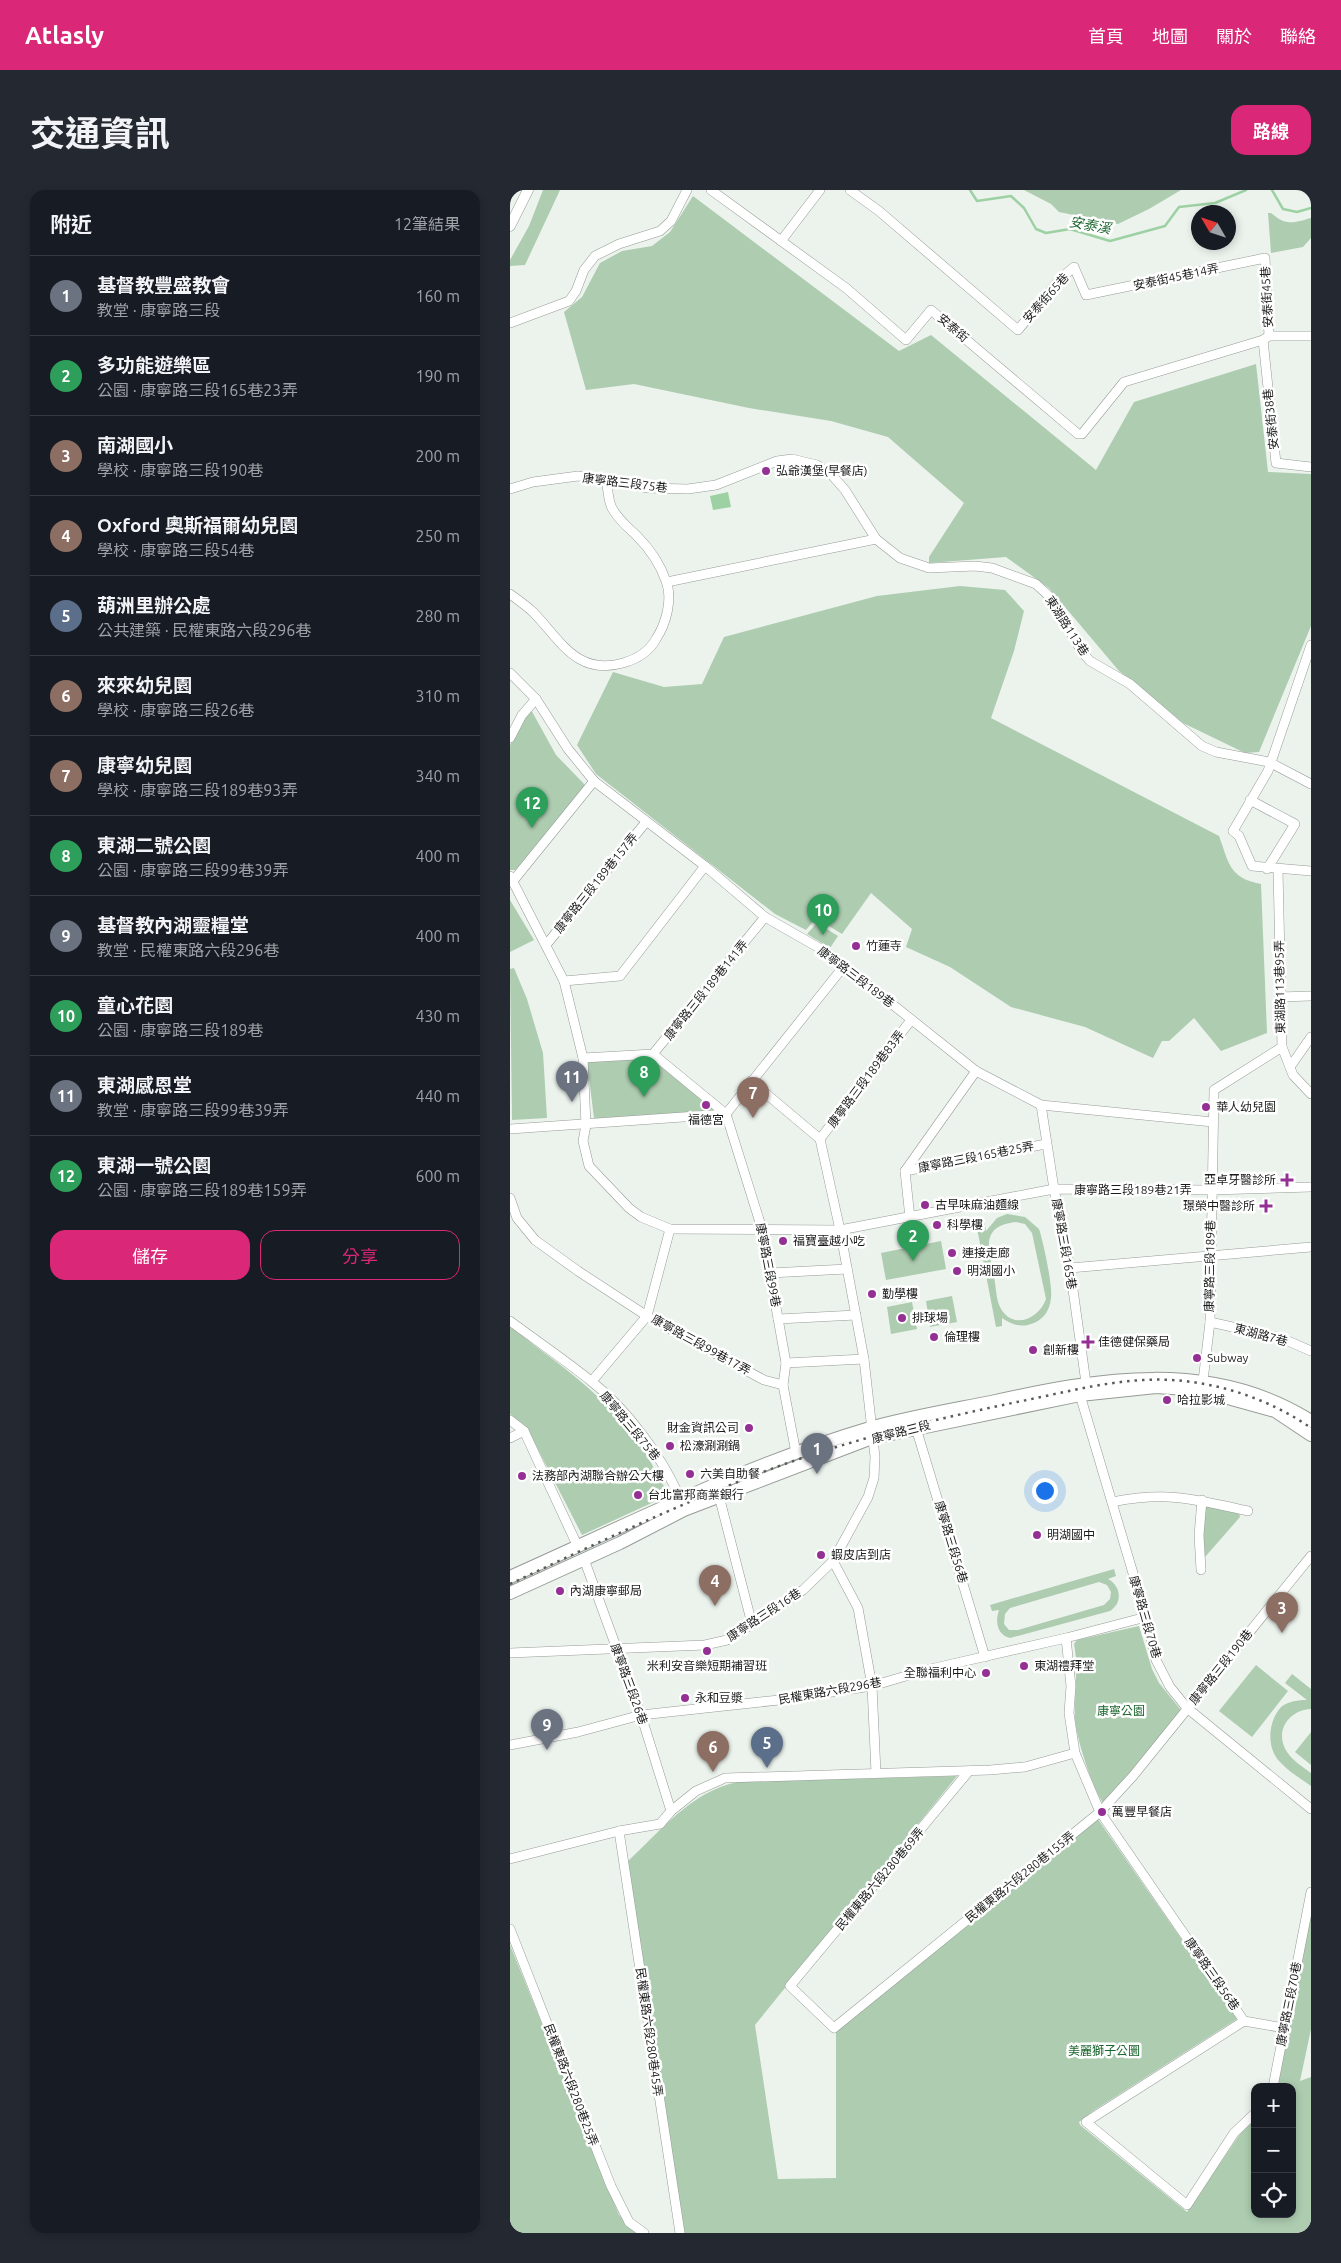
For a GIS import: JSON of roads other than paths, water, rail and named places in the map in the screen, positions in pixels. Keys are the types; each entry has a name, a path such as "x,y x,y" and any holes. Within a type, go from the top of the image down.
{"main road":[{"name":"康寧路三段","path":"510,1577 796,1453 1036,1392 1086,1383 1151,1378 1203,1381 1262,1396 1289,1408 1311,1421"},
{"name":"康寧路三段","path":"510,1593 584,1559 682,1504 719,1496 872,1433 916,1428 1080,1395 1156,1387 1187,1389 1217,1394 1275,1411 1311,1435"}],"street":[{"path":"510,226 528,190"},
{"path":"510,322 568,301 576,291 584,270 595,256 619,244 660,231 670,221 687,190"},
{"name":"安泰街","path":"711,190 846,288 906,340 931,310 1078,434 1082,434 1124,382 1266,338"},
{"path":"781,241 820,190"},
{"name":"安泰街65巷","path":"850,190 879,211 1018,330 1061,278 1074,267"},
{"name":"安泰街45巷14弄","path":"1074,267 1086,295 1265,258"},
{"name":"安泰街45巷","path":"1265,258 1266,338"},
{"path":"1266,338 1311,336"},
{"name":"安泰街38巷","path":"1266,338 1276,463 1311,467"},
{"name":"康寧路三段75巷","path":"510,489 533,482 578,476 606,479 648,488 688,489 716,485 777,461 792,459 817,465 831,474 845,490 876,539 900,558 929,568"},
{"path":"510,594 534,614 564,649 579,659 597,665 613,666 630,662 644,654 654,643 661,631 667,613 667,582 653,555 637,536 622,524 611,506 606,479"},
{"path":"667,582 876,539"},
{"name":"東湖路113巷","path":"929,568 975,566 992,568 1036,584 1049,596 1082,652 1090,661 1130,684 1202,746 1216,752 1269,762 1311,784"},
{"path":"1311,645 1269,762 1268,771 1233,831 1238,836 1252,866 1278,870 1311,871"},
{"path":"510,673 536,699 522,715 510,738"},
{"name":"康寧路三段189巷","path":"536,699 568,749 594,781 705,866 765,917 828,953 976,1072 1041,1105 1213,1122"},
{"path":"594,781 511,879 564,981 582,1058 586,1124 583,1141 589,1166 629,1208 641,1217 670,1229"},
{"path":"1250,800 1295,824 1268,869"},
{"name":"康寧路三段189巷157弄","path":"546,945 646,822"},
{"path":"564,981 620,976 705,866"},
{"name":"東湖路113巷95弄","path":"1278,870 1279,997 1282,1047 1292,1075 1311,1094"},
{"name":"康寧路三段189巷141弄","path":"653,1054 765,917"},
{"path":"510,1129 726,1114 844,966"},
{"path":"1279,997 1311,996"},
{"name":"康寧路三段189巷83弄","path":"820,1139 911,1020"},
{"path":"1290,1068 1311,1037"},
{"name":"康寧路三段189巷","path":"1203,1381 1210,1322 1214,1090 1282,1047"},
{"path":"582,1058 653,1054 726,1114"},
{"path":"910,1218 905,1171 976,1072"},
{"path":"751,1081 820,1139"},
{"name":"康寧路三段165巷","path":"1041,1105 1054,1189 1070,1268 1086,1383"},
{"name":"康寧路三段99巷","path":"726,1114 762,1228 786,1363 783,1385 796,1453"},
{"name":"康寧路三段16巷","path":"510,1653 705,1645 728,1640 803,1590 834,1560 868,1497 874,1478 875,1458 864,1359 840,1230 820,1139"},
{"name":"康寧路三段165巷25弄","path":"905,1171 1046,1144"},
{"name":"康寧路三段189巷21弄","path":"670,1229 762,1228 840,1230 1054,1189 1211,1190 1311,1186"},
{"path":"510,1198 517,1218 535,1240 647,1316 592,1381"},
{"name":"康寧路三段99巷17弄","path":"670,1229 647,1316 764,1380 783,1385"},
{"path":"1070,1268 1311,1246"},
{"path":"770,1273 847,1269"},
{"path":"778,1319 856,1315"},
{"name":"康寧路三段75巷","path":"510,1322 592,1381 612,1399 662,1465 682,1504"},
{"name":"東湖路7巷","path":"1210,1322 1281,1338 1311,1352"},
{"path":"786,1363 864,1359"},
{"name":"康寧路三段70巷","path":"1080,1395 1146,1618 1156,1660 1170,1687 1187,1708 1311,1809"},
{"path":"510,1420 524,1431 578,1547"},
{"name":"康寧路三段56巷","path":"916,1428 985,1656"},
{"path":"510,1438 524,1431"},
{"path":"1112,1502 1164,1495 1202,1500 1248,1511"},
{"path":"719,1496 752,1624"},
{"path":"1201,1570 1199,1535 1202,1500"},
{"name":"康寧路三段190巷","path":"1187,1708 1311,1556"},
{"name":"康寧路三段26巷","path":"584,1559 641,1715 672,1810"},
{"path":"834,1560 858,1608 872,1686 876,1773"},
{"name":"民權東路六段296巷","path":"510,1745 578,1732 641,1715 779,1700 872,1686 985,1656 1146,1618"},
{"name":"康寧路三段56巷","path":"1066,1638 1071,1686 1069,1713 1075,1753 1100,1812 1244,2020 1086,2122 1187,2205 1234,2133 1251,2117"},
{"name":"民權東路六段280巷155弄","path":"834,2028 1100,1812 1187,1708"},
{"path":"510,1859 619,1831 660,1824 672,1810 696,1791 725,1778 969,1771 1025,1766 1075,1753"},
{"name":"民權東路六段280巷69弄","path":"834,2028 790,1986 969,1771"},
{"name":"民權東路六段280巷45弄","path":"619,1831 680,2233"},
{"name":"康寧路三段70巷","path":"1274,2083 1311,1892"},
{"name":"民權東路六段280巷25弄","path":"510,1929 611,2186 629,2222 644,2233"},
{"path":"1244,2020 1284,2028"}],"waterway":[{"name":"安泰溪","path":"970,190 977,201 1011,196 1024,208 1036,229 1046,233 1070,229 1110,241 1165,226 1179,207 1215,203 1246,190"},
{"name":"安泰溪","path":"1272,190 1283,209 1297,212 1311,208"}],"railway":[{"path":"510,1584 667,1512 794,1461 920,1424 1074,1390 1113,1383 1152,1380 1172,1380 1209,1385 1262,1401 1296,1418 1311,1428"}],"place":[{"name":"弘爺漢堡(早餐店)","path":"766,471"},
{"name":"東湖一號公園","path":"532,828"},
{"name":"童心花園","path":"823,935"},
{"name":"竹蓮寺","path":"856,946"},
{"name":"東湖二號公園","path":"644,1097"},
{"name":"東湖感恩堂","path":"572,1102"},
{"name":"福德宮","path":"706,1105"},
{"name":"華人幼兒園","path":"1206,1107"},
{"name":"康寧幼兒園","path":"753,1118"},
{"name":"亞卓牙醫診所","path":"1287,1180"},
{"name":"古早味麻油麵線","path":"925,1205"},
{"name":"璟榮中醫診所","path":"1266,1206"},
{"name":"科學樓","path":"937,1225"},
{"name":"福寶臺越小吃","path":"783,1241"},
{"name":"連接走廊","path":"952,1253"},
{"name":"多功能遊樂區","path":"913,1261"},
{"name":"明湖國小","path":"957,1271"},
{"name":"勤學樓","path":"872,1294"},
{"name":"排球場","path":"902,1318"},
{"name":"倫理樓","path":"934,1337"},
{"name":"佳德健保藥局","path":"1088,1342"},
{"name":"創新樓","path":"1033,1350"},
{"name":"Subway","path":"1197,1358"},
{"name":"哈拉影城","path":"1167,1400"},
{"name":"財金資訊公司","path":"749,1428"},
{"name":"松濠涮涮鍋","path":"670,1446"},
{"name":"六美自助餐","path":"690,1474"},
{"name":"基督教豐盛教會","path":"817,1474"},
{"name":"法務部內湖聯合辦公大樓","path":"522,1476"},
{"name":"台北富邦商業銀行","path":"638,1495"},
{"name":"明湖國中","path":"1037,1535"},
{"name":"蝦皮店到店","path":"821,1555"},
{"name":"內湖康寧郵局","path":"560,1591"},
{"name":"Oxford 奧斯福爾幼兒園","path":"715,1606"},
{"name":"南湖國小","path":"1282,1633"},
{"name":"米利安音樂短期補習班","path":"707,1651"},
{"name":"東湖禮拜堂","path":"1024,1666"},
{"name":"全聯福利中心","path":"986,1673"},
{"name":"永和豆漿","path":"685,1698"},
{"name":"基督教內湖靈糧堂","path":"547,1750"},
{"name":"葫洲里辦公處","path":"767,1768"},
{"name":"來來幼兒園","path":"713,1772"},
{"name":"萬豐早餐店","path":"1102,1812"}],"park label":[{"name":"康寧公園","path":"1121,1711"},
{"name":"美麗獅子公圜","path":"1104,2051"}]}
